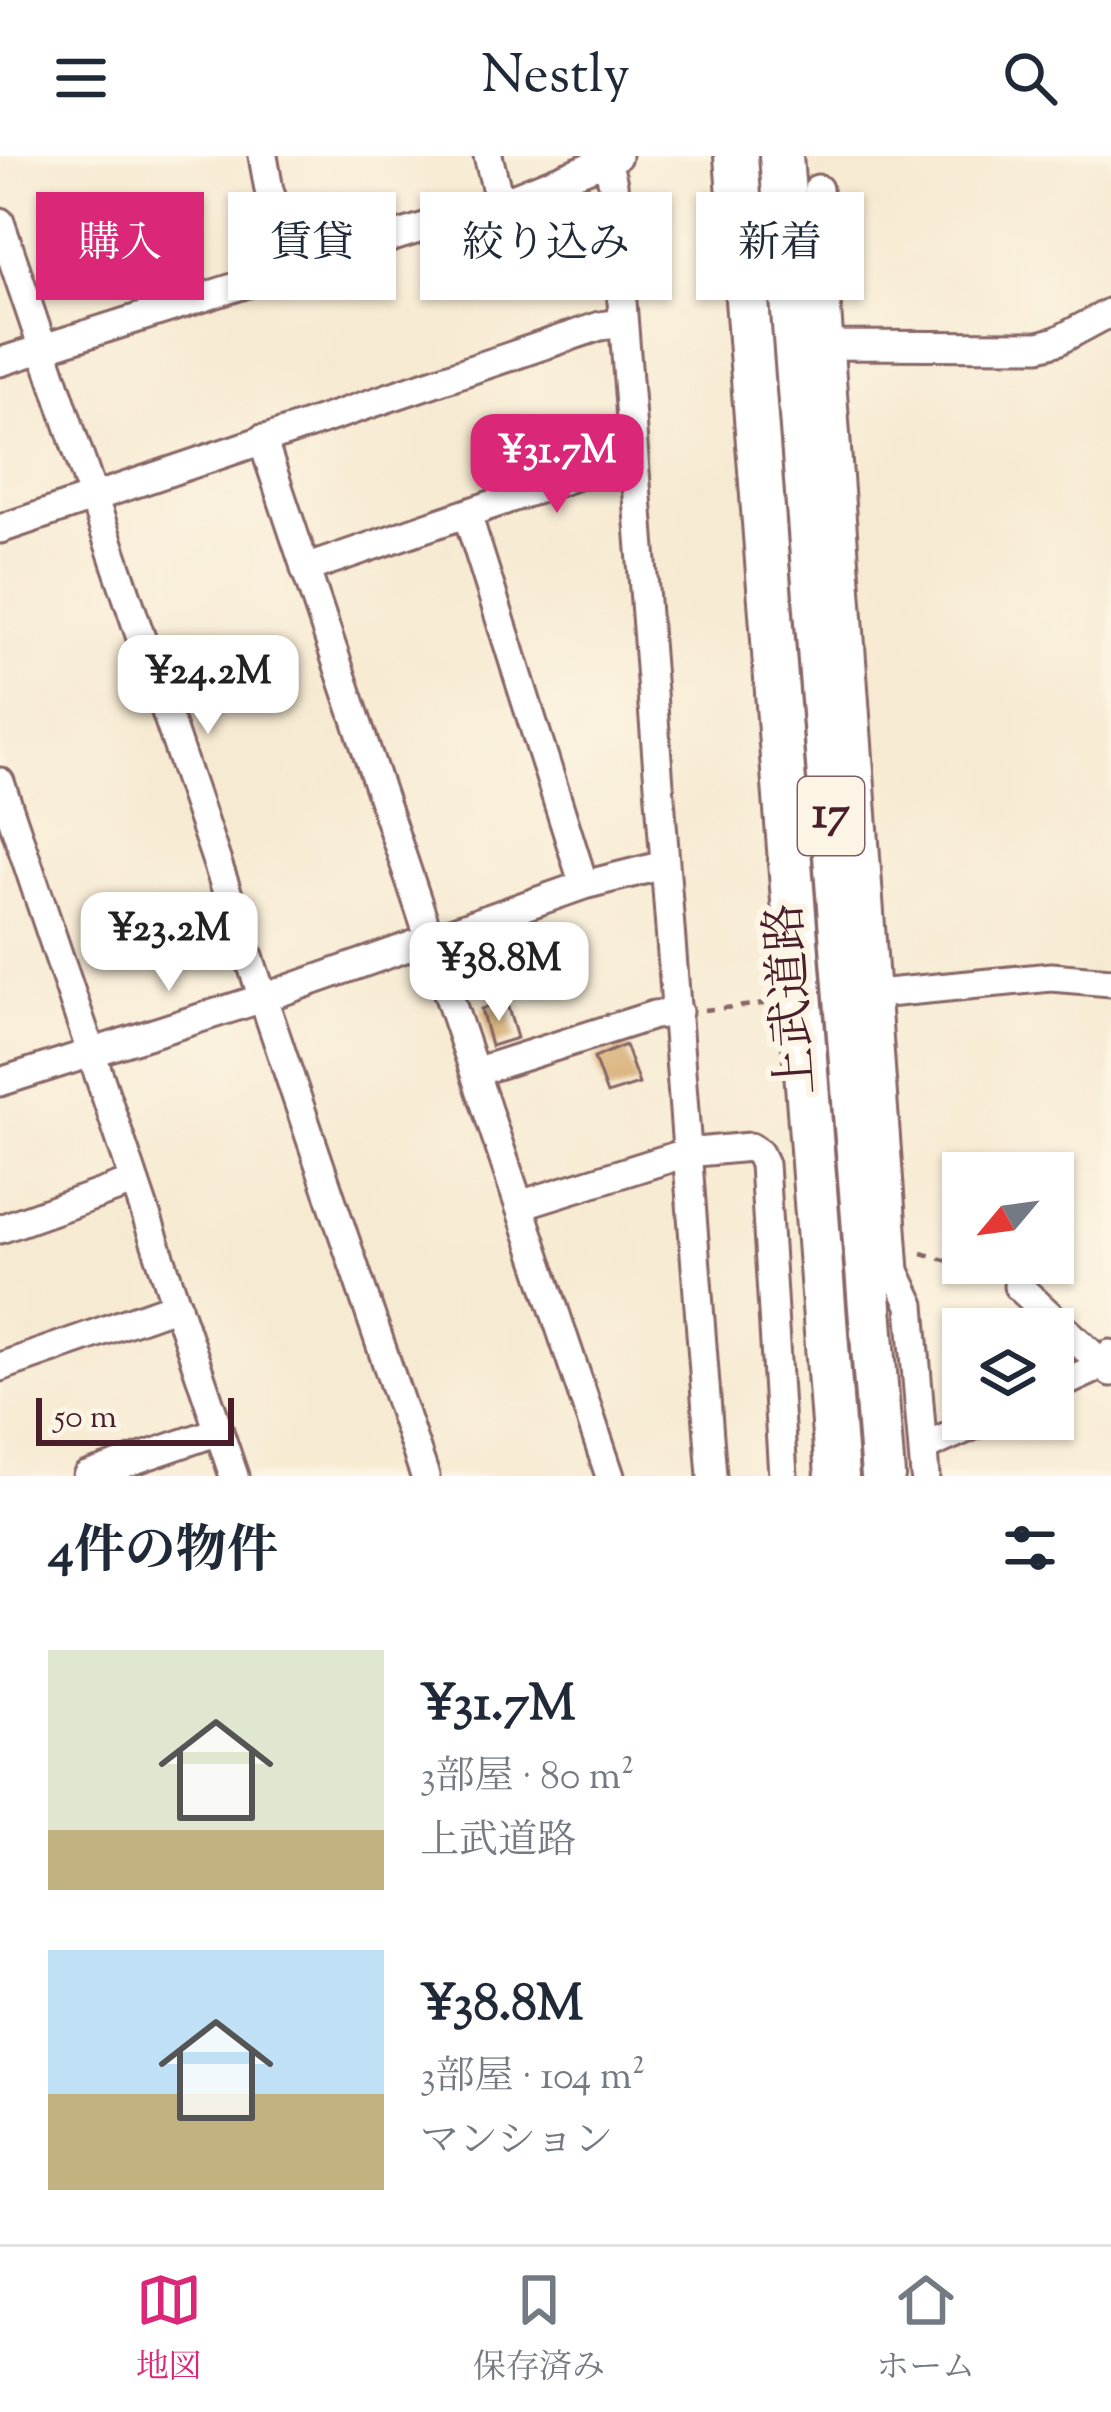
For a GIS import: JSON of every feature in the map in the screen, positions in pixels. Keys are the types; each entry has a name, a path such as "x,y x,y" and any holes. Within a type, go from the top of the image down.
{"highway":[{"name":"上武道路","path":"736,156 837,1476"},
{"name":"上武道路","path":"781,156 874,1191 883,1476"}],"street":[{"path":"263,156 270,192"},
{"path":"488,156 497,192"},
{"path":"527,192 612,158 664,865 685,1012 686,1154 712,1476"},
{"path":"818,189 876,994 874,1191 893,1245 899,1285 911,1305 924,1462 957,1440"},
{"path":"0,222 425,1476"},
{"path":"0,362 228,291"},
{"path":"829,345 1039,346 1111,312"},
{"path":"0,529 600,326 622,323"},
{"path":"262,439 610,1476"},
{"path":"305,568 633,460"},
{"path":"466,514 584,886"},
{"path":"0,782 234,1476"},
{"path":"0,1082 266,997 584,886 664,865"},
{"path":"876,994 1051,977 1111,982"},
{"path":"475,1072 654,1015 685,1012"},
{"path":"520,1205 686,1154 750,1148 759,1153 764,1164 783,1476"},
{"path":"0,1228 133,1182"},
{"path":"1018,1286 1108,1363 1074,1378"},
{"path":"0,1367 177,1305"},
{"path":"87,1476 219,1431"}],"path":[{"path":"685,1012 764,1004"},
{"path":"893,1245 990,1273 1018,1286"}],"building":[{"path":"506,1001 517,1038 491,1046 481,1009"},
{"path":"625,1045 639,1084 607,1094 594,1058"}]}
